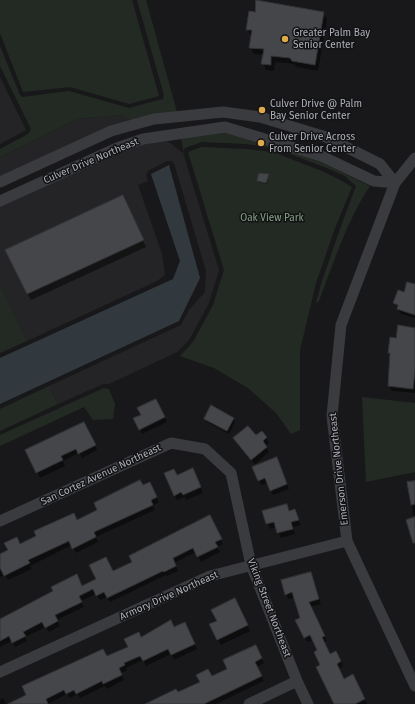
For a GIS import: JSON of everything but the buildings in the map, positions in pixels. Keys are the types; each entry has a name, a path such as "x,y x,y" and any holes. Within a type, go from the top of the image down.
{"street":[{"name":"Culver Drive Northeast","path":"0,182 111,131 154,119 223,112 260,117 326,137 380,164 395,183"},
{"name":"Culver Drive Northeast","path":"0,201 117,148 143,139 225,127 321,156 374,181 395,183"},
{"name":"Emerson Drive Northeast","path":"415,158 395,183 341,325 332,416 347,541 415,686"},
{"name":"San Cortez Avenue Northeast","path":"0,521 171,443 205,450"},
{"name":"Viking Street Northeast","path":"205,450 231,474 251,565 297,681 308,704"},
{"name":"Armory Drive Northeast","path":"0,672 210,576 347,541"},
{"path":"249,704 297,681"}],"shaded area":[{"path":"0,77 26,130 0,144"},
{"path":"121,115 131,120 0,177 0,157 77,119"},
{"path":"167,141 183,153 219,270 209,303 189,340 177,352 109,384 103,384 58,404 49,386 181,325 189,310 205,292 206,271 174,163 172,161 167,161 148,171 146,175 148,181 138,185 162,254 165,275 157,281 27,341 0,285 0,206 119,153 144,144"},
{"path":"169,165 200,278 179,321 0,404 0,358 173,279 180,261 151,174"}],"green space":[{"path":"0,0 132,0 159,96 129,104 70,87 23,92 0,33"},
{"path":"137,0 146,0 177,112 131,120 121,115 77,119 0,157 0,149 28,134 31,129 0,66 0,46 22,97 69,91 129,108 163,99 164,95"},
{"path":"224,132 318,161 370,186 354,213 319,301 316,303 321,284 356,186 345,176 274,148 246,144 202,142 185,148 183,151 181,139"},
{"name":"Oak View Park","path":"201,147 273,152 324,172 352,187 335,228 316,283 300,350 300,430 291,434 276,413 248,388 214,368 180,356 193,342 213,305 224,270 188,152"},
{"path":"0,285 27,341 0,353"},
{"path":"49,386 58,404 0,431 0,409"},
{"path":"104,388 109,389 115,404 113,419 93,420 84,407 0,446 0,435"},
{"path":"362,397 415,403 415,472 366,482"}],"place":[{"name":"Greater Palm Bay Senior Center","path":"285,39"},
{"name":"Culver Drive @ Palm Bay Senior Center","path":"262,110"},
{"name":"Culver Drive Across From Senior Center","path":"261,143"}]}
